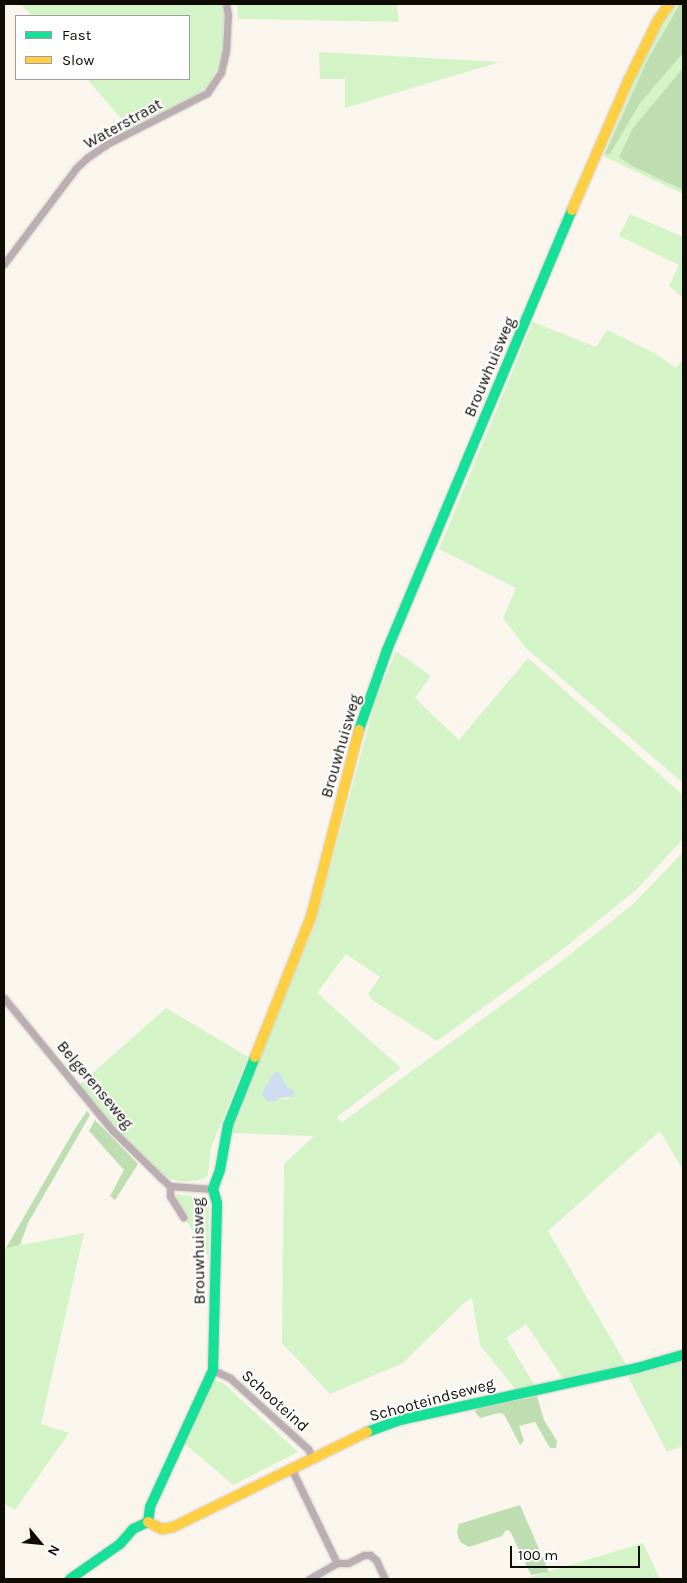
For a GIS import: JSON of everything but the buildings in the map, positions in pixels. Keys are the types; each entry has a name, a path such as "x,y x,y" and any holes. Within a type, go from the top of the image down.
{"street":[{"name":"Waterstraat","path":"4,264 76,168 88,157 108,144 207,92 221,72 226,51 228,15 226,4"},
{"name":"Brouwhuisweg","path":"148,1522 150,1507 213,1370 217,1203 213,1189 228,1125 311,917 362,719 387,650 629,79 657,22 669,4"},
{"name":"Belgerenseweg","path":"4,998 112,1130 170,1186 170,1196 183,1217"},
{"path":"170,1186 213,1189"},
{"name":"Schooteindseweg","path":"148,1522 162,1529 173,1527 290,1468 370,1431 400,1420 637,1368 683,1355"},
{"name":"Schooteind","path":"213,1370 230,1378 308,1449 313,1458"},
{"path":"290,1468 338,1564"},
{"path":"70,1579 120,1544 133,1529 148,1522"},
{"path":"309,1579 338,1564 348,1563 364,1554 370,1555 376,1560 385,1579"}],"green space":[{"path":"21,4 226,4 227,29 221,63 209,84 199,94 100,144 124,122 88,80 190,80 190,15 31,15"},
{"path":"237,4 397,4 399,22 238,19"},
{"path":"667,4 683,4 683,194 603,156"},
{"path":"680,4 683,4 683,53 640,103 610,154 605,154 647,61"},
{"path":"319,52 500,62 345,108 345,79 320,79"},
{"path":"683,68 683,190 632,166 619,157 633,128"},
{"path":"630,214 683,237 683,298 669,286 679,265 619,236"},
{"path":"533,322 596,347 607,330 654,353 676,368 683,359 683,783 526,648 503,618 516,588 439,549"},
{"path":"396,651 431,676 415,698 459,740 528,658 683,795 683,839 635,891 558,953 437,1041 372,1000 368,994 380,977 346,954 317,993 401,1068 337,1117 341,1123 563,960 633,904 683,852 683,1170 660,1131 548,1231 627,1366 564,1380 526,1324 506,1338 535,1386 516,1390 480,1345 472,1298 464,1303 403,1363 330,1394 282,1343 284,1164 314,1136 229,1133 315,924 376,699","holes":["275,1072 278,1072 294,1095 288,1099 279,1098 276,1101 267,1102 263,1096 263,1090"]},
{"path":"166,1008 248,1057 211,1148 208,1175 196,1181 180,1181 166,1178 156,1171 118,1131 79,1085"},
{"path":"87,1111 90,1115 28,1223 20,1245 6,1248 76,1127"},
{"path":"95,1120 138,1164 115,1200 110,1196 124,1170 89,1131"},
{"path":"175,1194 209,1198 209,1258 175,1202"},
{"path":"84,1233 41,1424 69,1433 15,1510 4,1504 4,1251 6,1248"},
{"path":"683,1361 683,1446 667,1452 628,1377"},
{"path":"214,1380 223,1383 298,1452 233,1485 184,1443"},
{"path":"537,1396 544,1420 557,1441 556,1448 550,1448 535,1422 519,1426 524,1441 520,1445 504,1414 499,1413 480,1418 475,1412 477,1408"},
{"path":"520,1505 549,1572 531,1575 510,1531 506,1530 502,1536 469,1547 460,1542 457,1532 459,1524"},
{"path":"643,1543 660,1579 526,1579 534,1576"}],"water":[{"path":"275,1072 279,1072 287,1086 295,1092 292,1097 279,1098 276,1101 267,1102 263,1096 263,1090"}],"traffic: fast":[{"path":"359,730 387,650 572,210"},
{"path":"148,1522 150,1507 213,1370 217,1203 213,1189 220,1170 228,1125 255,1057"},
{"path":"367,1432 400,1420 637,1368 683,1355"},
{"path":"70,1579 120,1544 133,1529 148,1522"}],"traffic: slow":[{"path":"572,210 629,79 657,22 669,4"},
{"path":"255,1057 311,917 359,730"},
{"path":"148,1522 162,1529 173,1527 367,1432"}]}
